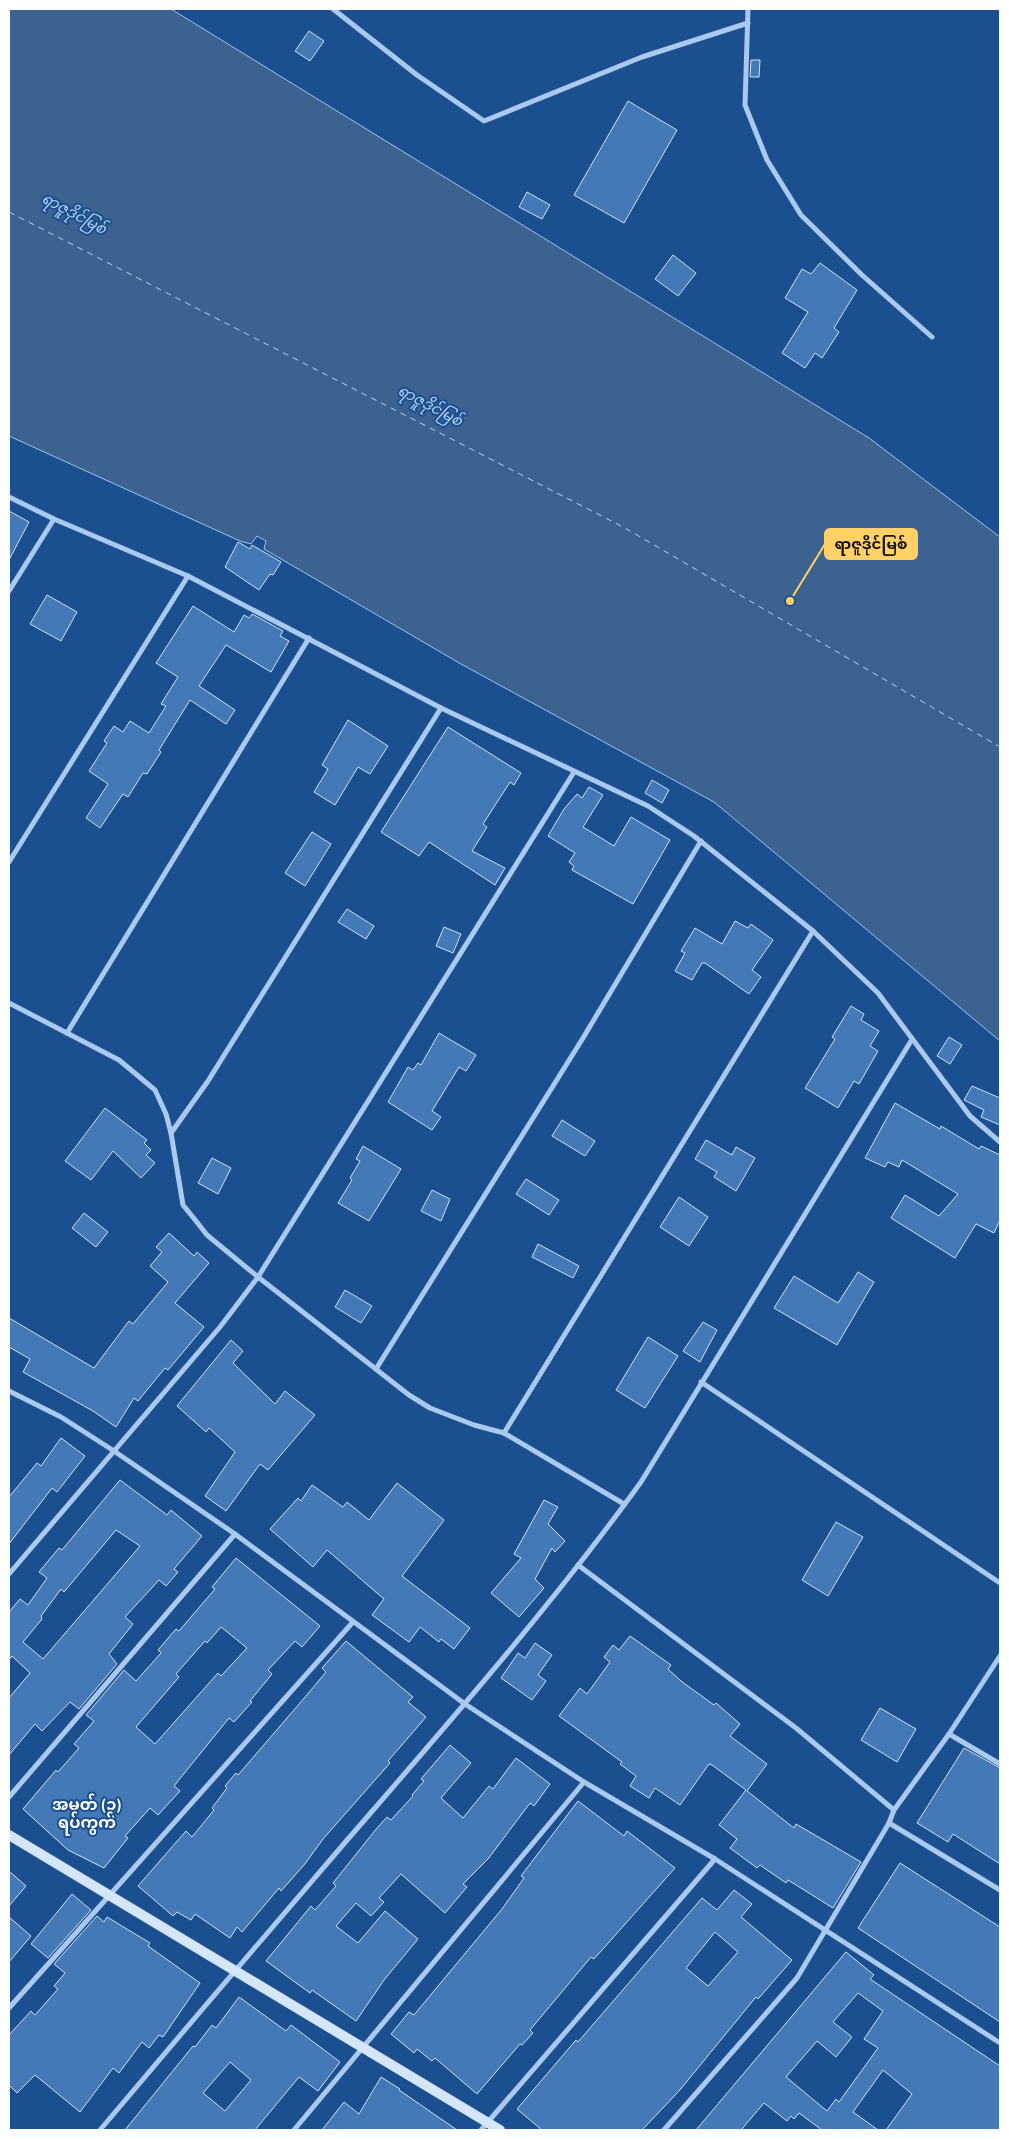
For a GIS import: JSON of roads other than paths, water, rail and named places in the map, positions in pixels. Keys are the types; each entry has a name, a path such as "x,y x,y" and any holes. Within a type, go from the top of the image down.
{"street":[{"path":"333,9 417,75 484,120 642,57 748,23"},
{"path":"748,9 745,104 767,160 801,215 862,275 932,337"},
{"path":"9,497 54,520 188,576 441,708 648,806 701,841 813,931 878,993 912,1041 970,1116 1000,1142"},
{"path":"9,592 54,520"},
{"path":"9,862 188,576"},
{"path":"67,1033 309,638"},
{"path":"171,1133 208,1081 441,708"},
{"path":"9,1574 220,1326 258,1277 574,772"},
{"path":"376,1369 583,1038 701,841"},
{"path":"504,1433 813,931"},
{"path":"9,1003 119,1060 154,1090 166,1114 171,1133 183,1205 207,1235 258,1277 376,1369 430,1408 474,1425 504,1433 624,1504"},
{"path":"100,2130 235,1970 465,1704 578,1566 624,1504 912,1041"},
{"path":"701,1382 1000,1583"},
{"path":"9,1391 61,1417 235,1534 465,1704 584,1782 715,1859 1000,2043"},
{"path":"9,1797 235,1534"},
{"path":"578,1566 796,1728 894,1810"},
{"path":"9,2008 353,1622"},
{"path":"664,2130 797,1978 889,1823 894,1810 1000,1656"},
{"path":"948,1734 1000,1764"},
{"path":"294,2130 584,1782"},
{"path":"889,1823 1000,1890"},
{"path":"9,1835 364,2048 484,2126 500,2130"},
{"path":"484,2126 715,1859"}],"water":[{"path":"9,9 171,9 869,438 1000,537 1000,1041 714,802 461,664 264,549 266,541 257,536 251,544 240,541 9,436"}],"place":[{"name":"ရာဇူဒိုင်မြစ်","path":"790,601"}],"district":[{"name":"အမှတ် (၃) ရပ်ကွက်","path":"87,1814"}]}
